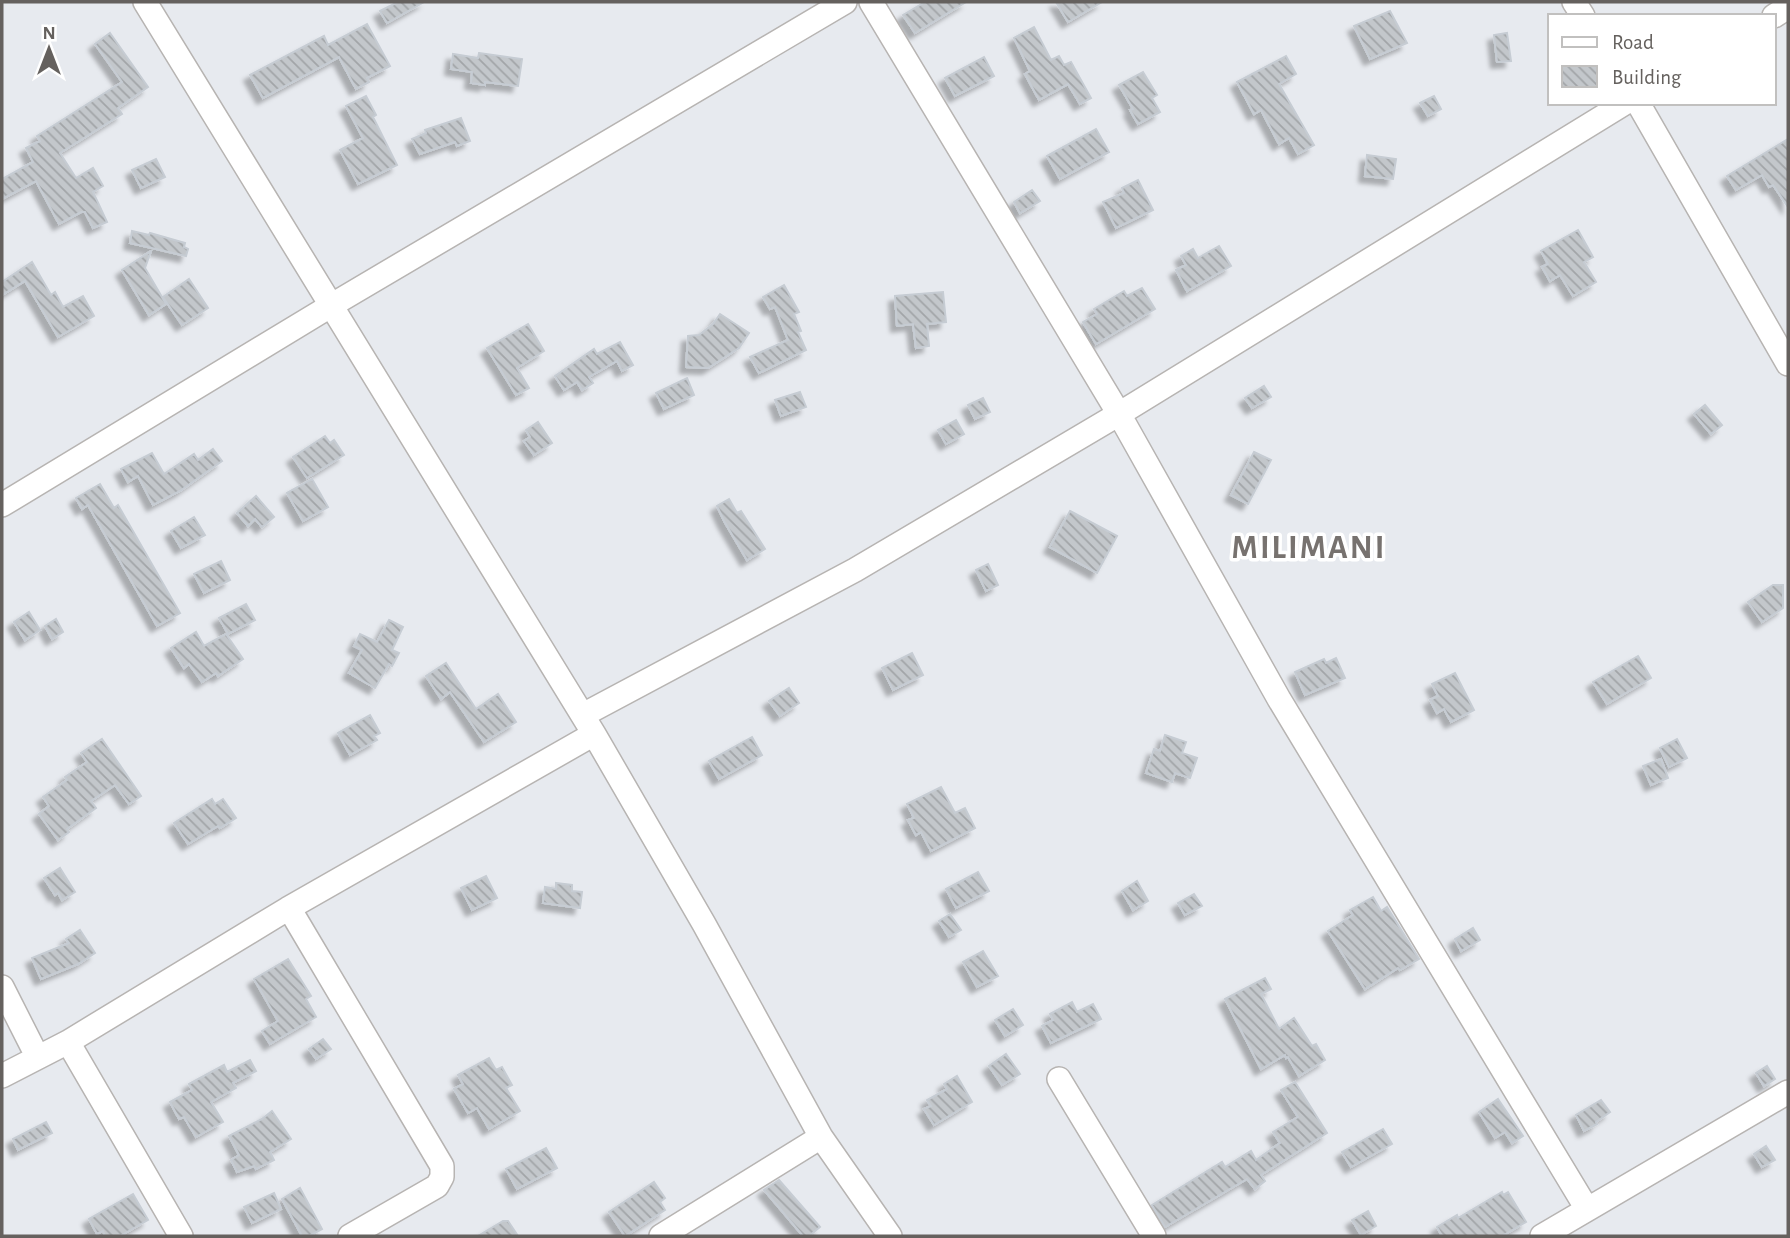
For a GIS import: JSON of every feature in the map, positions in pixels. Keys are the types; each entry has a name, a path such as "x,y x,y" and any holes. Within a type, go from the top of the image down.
{"street":[{"path":"145,2 589,724 704,924 821,1137 890,1236"},
{"path":"2,505 332,305 845,2"},
{"path":"871,2 1119,414 1279,699 1587,1209"},
{"path":"2,1076 68,1042 589,724 1119,414 1622,105"},
{"path":"1639,105 1788,364"},
{"path":"289,908 442,1166 442,1177 437,1186 350,1236"},
{"path":"2,987 37,1056"},
{"path":"68,1042 181,1236"},
{"path":"1059,1079 1154,1236"},
{"path":"1542,1236 1788,1092"},
{"path":"661,1236 821,1137"}],"building":[{"path":"398,2 424,2 387,23 380,11"},
{"path":"925,2 966,2 915,33 903,15"},
{"path":"1056,2 1102,2 1068,22"},
{"path":"1390,11 1407,43 1370,59 1354,26"},
{"path":"367,24 390,66 367,78 369,82 356,89 339,57 263,98 250,75 324,36 328,45"},
{"path":"1034,27 1051,60 1059,56 1064,65 1071,62 1091,98 1080,104 1068,84 1039,100 1025,74 1030,71 1014,38"},
{"path":"110,33 148,87 118,108 122,114 60,153 76,178 93,168 103,186 93,192 107,222 93,228 85,212 81,212 59,224 36,181 2,199 2,179 33,162 26,148 40,141 37,136 122,82 95,44"},
{"path":"1507,33 1511,61 1497,62 1494,35"},
{"path":"479,53 522,59 518,86 471,83 472,72 451,69 453,54 478,58"},
{"path":"1286,56 1296,74 1279,84 1314,145 1298,154 1289,138 1279,144 1261,110 1254,114 1237,82"},
{"path":"984,57 994,76 955,96 945,78"},
{"path":"1143,72 1157,95 1152,98 1160,112 1138,124 1119,85"},
{"path":"366,96 376,115 373,117 397,165 358,184 340,150 363,138 346,106"},
{"path":"1434,96 1441,109 1428,116 1420,103"},
{"path":"461,118 470,141 457,146 455,142 420,154 412,139 426,133 425,130"},
{"path":"1096,129 1109,152 1060,179 1047,156"},
{"path":"1788,139 1788,207 1773,185 1769,187 1762,175 1736,190 1727,176"},
{"path":"1367,155 1396,159 1393,179 1365,176"},
{"path":"156,159 165,177 141,188 132,170"},
{"path":"1138,180 1153,210 1116,228 1103,202 1124,193 1122,188"},
{"path":"1032,190 1040,201 1020,213 1014,202"},
{"path":"1578,230 1593,257 1584,262 1596,282 1573,296 1560,275 1550,281 1542,267 1548,264 1541,251"},
{"path":"132,231 185,243 184,247 188,249 186,256 130,243"},
{"path":"1219,246 1231,266 1187,291 1176,270 1186,265 1181,256 1193,249 1198,258"},
{"path":"151,251 145,268 166,304 149,315 122,270"},
{"path":"32,262 51,295 55,292 63,307 83,296 94,316 58,337 25,281 2,295 2,282"},
{"path":"189,279 208,308 182,325 163,297"},
{"path":"784,285 799,312 794,314 806,350 759,373 750,357 788,340 775,307 770,309 763,297"},
{"path":"1142,288 1155,309 1096,344 1083,322 1097,314 1094,309 1124,291 1127,296"},
{"path":"943,292 946,322 927,324 929,346 916,348 913,324 897,326 895,296"},
{"path":"720,314 749,333 739,348 708,368 686,367 688,336 699,335 713,324"},
{"path":"528,324 544,351 517,368 529,388 516,395 487,348"},
{"path":"620,342 633,365 622,371 617,361 589,377 593,383 582,390 577,382 564,390 555,376 594,349 597,354"},
{"path":"687,378 694,395 664,409 656,393"},
{"path":"1264,386 1271,397 1252,408 1245,398"},
{"path":"800,392 806,407 781,416 775,400"},
{"path":"983,398 990,412 975,419 968,405"},
{"path":"1705,405 1722,425 1711,434 1694,414"},
{"path":"956,420 964,434 946,444 938,430"},
{"path":"538,422 552,443 534,455 524,441 530,437 526,430"},
{"path":"325,436 330,443 334,440 344,455 307,478 293,457"},
{"path":"213,449 222,461 180,491 153,505 138,476 128,482 121,469 152,453 164,474 194,454 198,460"},
{"path":"1254,452 1271,460 1248,504 1231,495"},
{"path":"312,479 328,507 303,521 287,493"},
{"path":"100,484 114,508 118,505 180,613 157,626 88,505 82,509 76,498"},
{"path":"256,496 274,517 262,527 255,519 248,526 237,513"},
{"path":"729,499 737,513 741,511 765,549 747,560 717,506"},
{"path":"1070,511 1117,536 1097,573 1050,547"},
{"path":"194,517 205,535 181,548 171,531"},
{"path":"221,561 230,580 204,593 194,574"},
{"path":"988,564 998,585 986,591 976,570"},
{"path":"1773,585 1783,585 1783,608 1762,622 1748,602"},
{"path":"246,604 255,620 228,634 219,618"},
{"path":"29,612 40,630 25,640 14,622"},
{"path":"56,619 63,632 52,639 45,626"},
{"path":"389,620 403,627 392,650 399,653 375,688 349,673 362,650 354,646 360,634 377,642"},
{"path":"196,632 204,646 226,634 243,659 218,676 216,673 202,682 189,664 184,668 171,648"},
{"path":"912,653 923,675 893,690 882,668"},
{"path":"1638,656 1651,678 1607,704 1593,682"},
{"path":"1336,658 1345,678 1305,695 1295,672 1324,659 1326,663"},
{"path":"446,663 476,709 498,694 516,722 484,742 450,692 441,699 426,676"},
{"path":"1455,673 1474,710 1451,722 1444,709 1437,713 1430,700 1438,696 1432,684"},
{"path":"789,688 799,703 780,716 769,701"},
{"path":"370,715 380,733 374,736 377,740 350,755 338,733"},
{"path":"1165,735 1186,742 1182,753 1197,758 1190,778 1175,773 1172,782 1146,773 1154,749 1160,751"},
{"path":"752,737 762,755 719,779 709,761"},
{"path":"102,739 141,796 129,804 115,785 91,801 96,808 67,829 69,832 58,840 39,814 49,806 43,797 87,762 81,753"},
{"path":"1677,739 1687,758 1669,767 1660,748"},
{"path":"1661,759 1668,778 1651,785 1643,766"},
{"path":"941,787 955,813 965,808 975,828 931,851 921,832 916,835 908,820 914,818 907,804"},
{"path":"212,799 215,804 223,799 236,818 188,844 174,823"},
{"path":"60,868 75,892 62,900 58,893 55,895 44,878"},
{"path":"978,872 989,891 956,908 946,889"},
{"path":"486,876 497,898 472,910 461,888"},
{"path":"1137,881 1148,901 1133,910 1122,891"},
{"path":"556,883 572,885 572,891 582,892 580,908 543,903 545,887 556,889"},
{"path":"1194,894 1202,906 1185,915 1178,903"},
{"path":"1373,897 1381,911 1387,907 1419,959 1400,970 1398,968 1365,989 1328,931 1353,915 1350,910"},
{"path":"950,914 961,930 949,937 939,921"},
{"path":"1473,928 1480,940 1461,951 1455,939"},
{"path":"80,930 95,953 78,964 41,979 32,958 69,943 66,939"},
{"path":"983,951 998,976 977,987 963,962"},
{"path":"288,959 311,996 306,999 316,1017 270,1044 262,1031 278,1021 254,979"},
{"path":"1265,978 1271,989 1261,994 1279,1029 1294,1018 1312,1046 1316,1044 1325,1060 1299,1076 1285,1055 1261,1069 1225,999"},
{"path":"1072,1002 1077,1012 1093,1004 1101,1019 1051,1043 1042,1026 1053,1020 1050,1014"},
{"path":"1013,1009 1023,1025 1005,1036 995,1020"},
{"path":"323,1039 331,1049 316,1059 309,1049"},
{"path":"1006,1054 1020,1074 1002,1085 989,1066"},
{"path":"489,1058 496,1070 502,1067 512,1085 506,1088 520,1111 489,1129 477,1108 468,1113 454,1089 463,1084 458,1075"},
{"path":"250,1060 256,1071 233,1083 236,1088 211,1102 223,1122 196,1137 184,1117 179,1119 170,1102 192,1090 189,1084 224,1065 227,1072"},
{"path":"1767,1066 1775,1079 1764,1086 1756,1073"},
{"path":"957,1076 972,1102 934,1125 924,1109 931,1106 927,1100 947,1089 944,1084"},
{"path":"1295,1082 1327,1133 1261,1175 1265,1181 1255,1189 1247,1179 1165,1227 1152,1205 1222,1162 1225,1167 1251,1151 1256,1160 1280,1143 1273,1132 1298,1117 1281,1090"},
{"path":"1498,1099 1523,1136 1512,1143 1505,1132 1495,1138 1479,1112"},
{"path":"1601,1100 1610,1112 1584,1131 1576,1115"},
{"path":"272,1111 291,1139 270,1152 274,1160 256,1169 254,1166 237,1172 231,1160 239,1155 229,1136"},
{"path":"46,1122 52,1133 18,1150 13,1139"},
{"path":"1383,1129 1392,1144 1351,1167 1342,1152"},
{"path":"1766,1146 1775,1160 1762,1167 1754,1154"},
{"path":"546,1148 557,1168 517,1189 506,1169"},
{"path":"779,1180 820,1227 809,1236 803,1236 764,1190"},
{"path":"654,1182 665,1198 660,1202 665,1210 625,1236 609,1212"},
{"path":"300,1188 322,1229 309,1236 302,1236 282,1199"},
{"path":"1502,1192 1503,1195 1508,1192 1526,1222 1502,1236 1442,1236 1437,1227"},
{"path":"274,1193 281,1209 252,1223 244,1207"},
{"path":"133,1194 148,1220 120,1236 105,1236 103,1231 97,1234 89,1219"},
{"path":"1368,1211 1376,1226 1361,1235 1352,1220"},
{"path":"503,1221 508,1221 518,1236 478,1236"}],"district":[{"name":"MILIMANI","path":"1309,546"}]}
